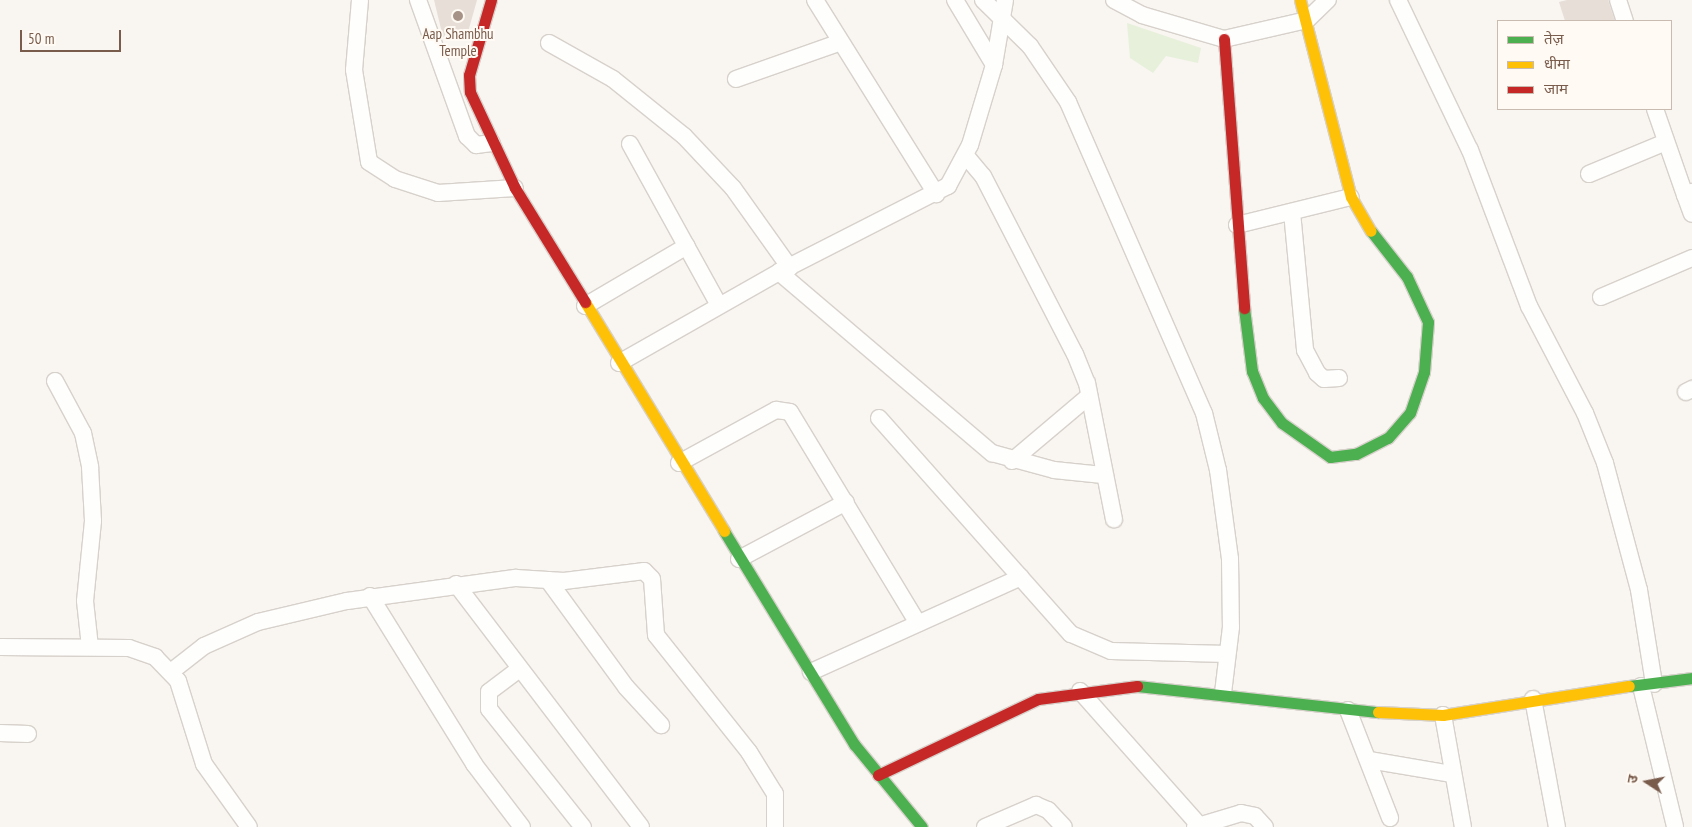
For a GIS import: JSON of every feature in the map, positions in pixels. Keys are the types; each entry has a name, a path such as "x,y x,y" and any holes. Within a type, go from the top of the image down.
{"street":[{"path":"360,0 354,70 369,162 395,179 438,193 515,188"},
{"path":"418,0 467,136 476,145 492,143"},
{"path":"491,0 469,75 477,113 515,188 679,463 739,559 878,775 922,827"},
{"path":"814,0 936,194"},
{"path":"955,0 994,65"},
{"path":"983,0 1002,21 1030,46 1068,102 1204,413 1217,463 1230,559 1227,654 1222,693"},
{"path":"619,363 719,305 936,194 948,186 966,156 994,65 1005,0"},
{"path":"1114,0 1224,39 1307,20 1328,0"},
{"path":"1224,39 1248,352 1258,387 1282,423 1319,451 1341,458 1388,438 1410,413 1424,372 1428,338 1423,306 1352,197 1307,20 1300,0"},
{"path":"1398,0 1470,150 1529,306 1585,413 1605,463 1639,590 1647,685 1675,827"},
{"path":"1618,0 1625,20"},
{"path":"736,79 841,42"},
{"path":"549,43 613,80 684,136 733,188 785,270 992,453 1012,461 1103,475"},
{"path":"1655,110 1666,142 1688,194 1692,214"},
{"path":"1589,174 1666,142"},
{"path":"630,144 719,305"},
{"path":"966,156 983,176 1061,325 1089,396 1103,475 1114,519"},
{"path":"1237,226 1352,197"},
{"path":"1292,212 1305,350 1317,373 1324,379 1338,378"},
{"path":"586,306 687,246"},
{"path":"1601,297 1692,258"},
{"path":"55,381 83,433 90,467 93,521 85,601 90,648"},
{"path":"1012,461 1089,396"},
{"path":"679,463 783,409 794,417 918,623"},
{"path":"879,418 1071,634 1097,648 1227,654"},
{"path":"739,559 846,502"},
{"path":"172,672 204,646 258,622 370,596 516,578 548,580 637,570 648,574 656,635 748,752 775,794 775,827"},
{"path":"811,672 1021,577"},
{"path":"548,580 626,687 662,725"},
{"path":"456,584 518,670 641,827"},
{"path":"370,596 474,764 522,827"},
{"path":"0,648 137,649 172,672 204,764 249,827"},
{"path":"518,670 489,692 489,709 583,827"},
{"path":"878,775 996,716 1038,700 1080,691 1153,685 1348,710 1443,716 1533,699 1692,678"},
{"path":"1080,691 1197,826 1241,813 1255,816 1265,827"},
{"path":"1533,699 1557,827"},
{"path":"1348,710 1390,818"},
{"path":"1443,716 1451,774 1463,827"},
{"path":"0,733 28,734"},
{"path":"1369,760 1451,774"},
{"path":"985,827 1036,805 1048,810 1064,827"}],"green space":[{"path":"1127,23 1201,48 1198,63 1166,56 1153,73 1130,58"}],"building":[{"name":"Aap Shambhu Temple","path":"434,0 477,0 468,32 443,37"},
{"path":"1567,0 1608,0 1615,20 1565,20 1559,2"}],"traffic: fast":[{"path":"1244,308 1252,371 1263,398 1282,423 1330,457 1356,454 1388,438 1410,413 1424,372 1428,322 1407,277 1371,231"},
{"path":"724,531 854,744 922,827"},
{"path":"1629,686 1692,678"},
{"path":"1137,686 1378,712"}],"traffic: slow":[{"path":"1300,0 1351,197 1371,231"},
{"path":"585,302 724,531"},
{"path":"1378,712 1443,715 1629,686"}],"traffic: jam":[{"path":"491,0 469,75 470,92 515,188 585,302"},
{"path":"1224,39 1244,308"},
{"path":"878,775 1038,699 1137,686"}],"place":[{"name":"Aap Shambhu Temple","path":"458,16"}]}
